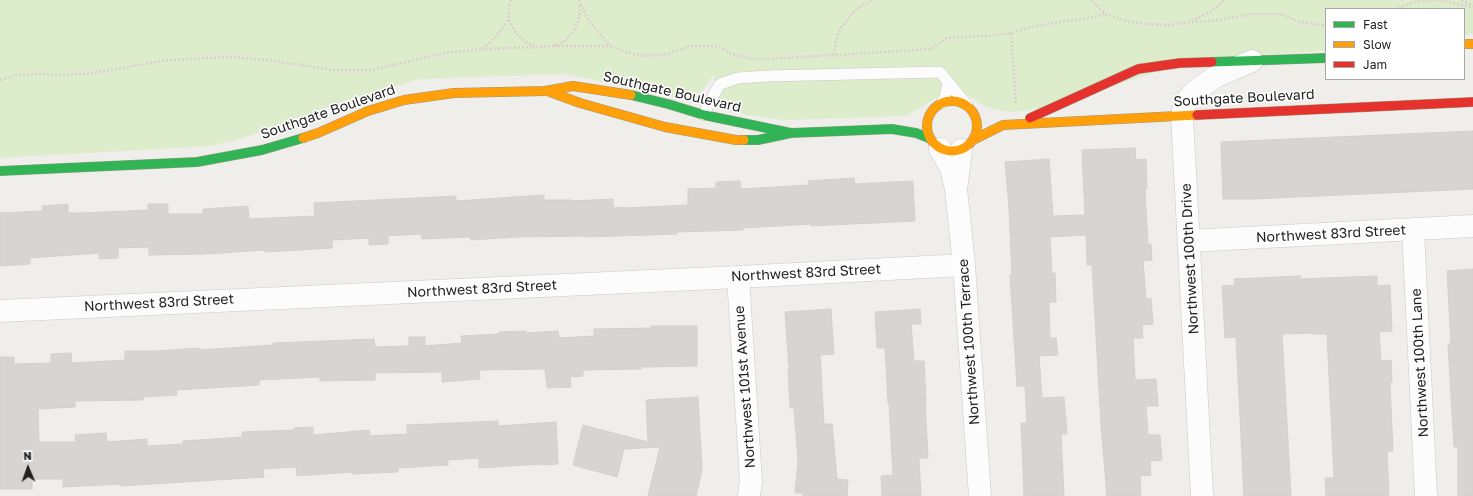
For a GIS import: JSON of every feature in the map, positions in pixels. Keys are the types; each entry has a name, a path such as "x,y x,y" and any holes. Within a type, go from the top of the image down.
{"street":[{"name":"Southgate Boulevard","path":"1017,124 1138,69 1180,63 1325,58"},
{"name":"Northwest 100th Drive","path":"1202,496 1182,115 1185,103 1194,92 1215,77 1252,61"},
{"name":"Southgate Boulevard","path":"0,171 197,162 262,150 318,133 368,112 404,100 454,93 545,91 573,86 621,93 668,104 704,115 791,132"},
{"name":"Southgate Boulevard","path":"545,91 665,127 736,140 758,140 791,132 892,129 916,133 951,144 1003,126 1017,124 1473,102"},
{"path":"955,101 967,105 983,119 978,125 977,133 951,144 926,125 930,112 942,103 955,101"},
{"name":"Southgate Boulevard","path":"892,129 930,112"},
{"name":"Southgate Boulevard","path":"983,119 1003,126"},
{"name":"Northwest 100th Terrace","path":"951,144 951,168 956,189 964,265 980,496"},
{"name":"Northwest 83rd Street","path":"1189,241 1473,226"},
{"name":"Northwest 100th Lane","path":"1413,229 1426,496"},
{"name":"Northwest 83rd Street","path":"0,310 738,277 964,265"},
{"name":"Northwest 101st Avenue","path":"738,277 751,481 749,496"}],"lane":[{"path":"704,115 720,84 738,78 767,76 940,72 967,105"},
{"path":"942,103 946,94 948,81"}],"path":[{"path":"511,0 509,6 510,19 515,32 524,42 537,47"},
{"path":"834,55 840,29 856,9 873,0"},
{"path":"1091,0 1105,14 1126,21 1146,24 1168,25 1190,22 1211,22 1253,14 1282,14 1297,21 1325,26"},
{"path":"1190,22 1212,11 1224,0"},
{"path":"1397,8 1417,1 1440,0 1473,6"},
{"path":"1462,0 1473,6"},
{"path":"578,1 589,21 610,46"},
{"path":"554,46 566,40 575,29 580,16 578,1"},
{"path":"0,80 17,75 87,74 168,60 231,57 267,60 333,70 371,70 445,53 482,48 610,46 629,53 645,56 667,54 690,46 717,46 732,54 751,59 834,55 931,49 947,38 961,36 990,36 1010,33 1105,14"},
{"path":"482,48 495,38 510,19"},
{"path":"1010,33 1016,111"}],"green space":[{"path":"0,0 1473,0 1473,34 1465,35 1465,8 1325,8 1325,51 1200,58 1039,109 1009,112 986,107 966,94 938,97 906,116 785,120 746,115 718,106 714,75 694,101 566,74 420,79 350,99 240,139 212,146 0,158"}],"building":[{"path":"1473,131 1473,189 1223,199 1221,142"},
{"path":"1135,148 1136,160 1146,159 1147,189 1145,189 1148,244 1151,244 1152,260 1143,261 1146,299 1151,298 1153,324 1142,325 1143,338 1133,338 1135,380 1156,379 1158,406 1146,406 1148,435 1160,435 1162,460 1150,461 1151,475 1140,476 1141,496 1107,496 1101,425 1092,265 1087,265 1086,235 1050,237 1052,273 1055,273 1056,302 1049,302 1050,338 1056,338 1058,355 1039,356 1042,398 1064,397 1067,434 1061,434 1064,496 1024,496 1021,423 1027,423 1025,386 1017,386 1010,275 1012,275 1009,208 1005,162 1049,159 1053,216 1085,215 1082,150"},
{"path":"854,178 855,184 913,181 915,221 811,226 811,224 743,228 743,230 677,232 677,234 586,237 516,237 471,240 470,237 422,239 421,234 388,236 388,244 369,245 369,238 332,240 332,248 206,254 149,255 149,247 118,248 118,258 99,259 99,253 30,258 30,264 0,266 0,213 43,211 42,206 68,204 68,213 82,213 148,210 148,204 168,204 168,214 203,214 203,209 248,206 249,219 315,216 314,203 456,196 456,201 544,195 544,200 572,201 613,199 613,208 625,208 688,205 688,189 716,188 716,182 740,181 741,189 809,185 808,181"},
{"path":"1473,269 1473,496 1458,496 1458,447 1454,447 1448,344 1451,344 1447,271"},
{"path":"1300,276 1300,279 1377,276 1377,286 1390,285 1392,331 1379,332 1381,361 1391,360 1392,382 1390,382 1393,451 1387,451 1389,496 1326,496 1325,478 1334,478 1327,334 1313,333 1282,334 1291,496 1244,496 1236,337 1225,338 1222,286 1235,285 1234,279"},
{"path":"831,309 834,354 820,355 824,424 832,424 837,479 848,480 847,496 803,496 803,493 795,493 798,461 794,408 790,408 785,312"},
{"path":"920,309 921,324 911,324 914,361 924,361 928,458 919,458 921,496 882,496 881,476 893,475 885,348 877,348 875,312"},
{"path":"651,326 697,326 697,366 583,370 583,376 570,377 571,387 547,388 545,369 479,370 480,379 442,382 442,372 375,373 375,380 320,381 320,377 259,380 259,385 177,390 177,395 143,397 143,400 75,401 75,407 38,409 39,442 76,442 75,435 106,433 107,442 147,439 147,446 183,444 183,441 243,437 242,432 294,430 294,428 313,427 313,435 369,430 370,436 407,434 407,425 498,421 498,426 556,422 558,464 479,468 479,458 448,460 448,465 398,468 398,472 352,474 352,472 297,476 296,467 263,469 264,477 120,486 120,484 63,487 63,479 32,479 32,489 0,489 0,357 14,357 14,364 51,363 51,354 71,353 72,363 125,360 125,351 156,351 200,348 200,350 273,345 273,343 374,339 375,347 409,346 409,337 425,337 425,346 462,343 461,336 499,334 499,332 526,331 526,333 558,331 559,338 594,336 594,329 651,328"},
{"path":"698,397 702,471 696,496 648,496 660,447 624,449 617,477 573,465 583,425 648,442 646,400"}],"traffic: fast":[{"path":"1212,62 1325,58"},
{"path":"631,95 704,115 791,133"},
{"path":"744,140 758,140 791,133 892,129 916,133 929,138"},
{"path":"0,171 197,162 262,150 303,138"}],"traffic: slow":[{"path":"1465,44 1473,44"},
{"path":"303,138 368,111 404,100 454,93 545,91 573,86 631,95"},
{"path":"550,92 580,103 665,127 736,140 744,140"},
{"path":"957,101 962,102 970,108 976,116 977,126 976,136 970,144 962,150 947,151 942,150 934,144 928,136 927,121 928,116 934,108 942,102 957,101"},
{"path":"973,140 1003,125 1197,115"}],"traffic: jam":[{"path":"1030,118 1138,69 1180,63 1212,62"},
{"path":"1197,115 1473,102"}]}
